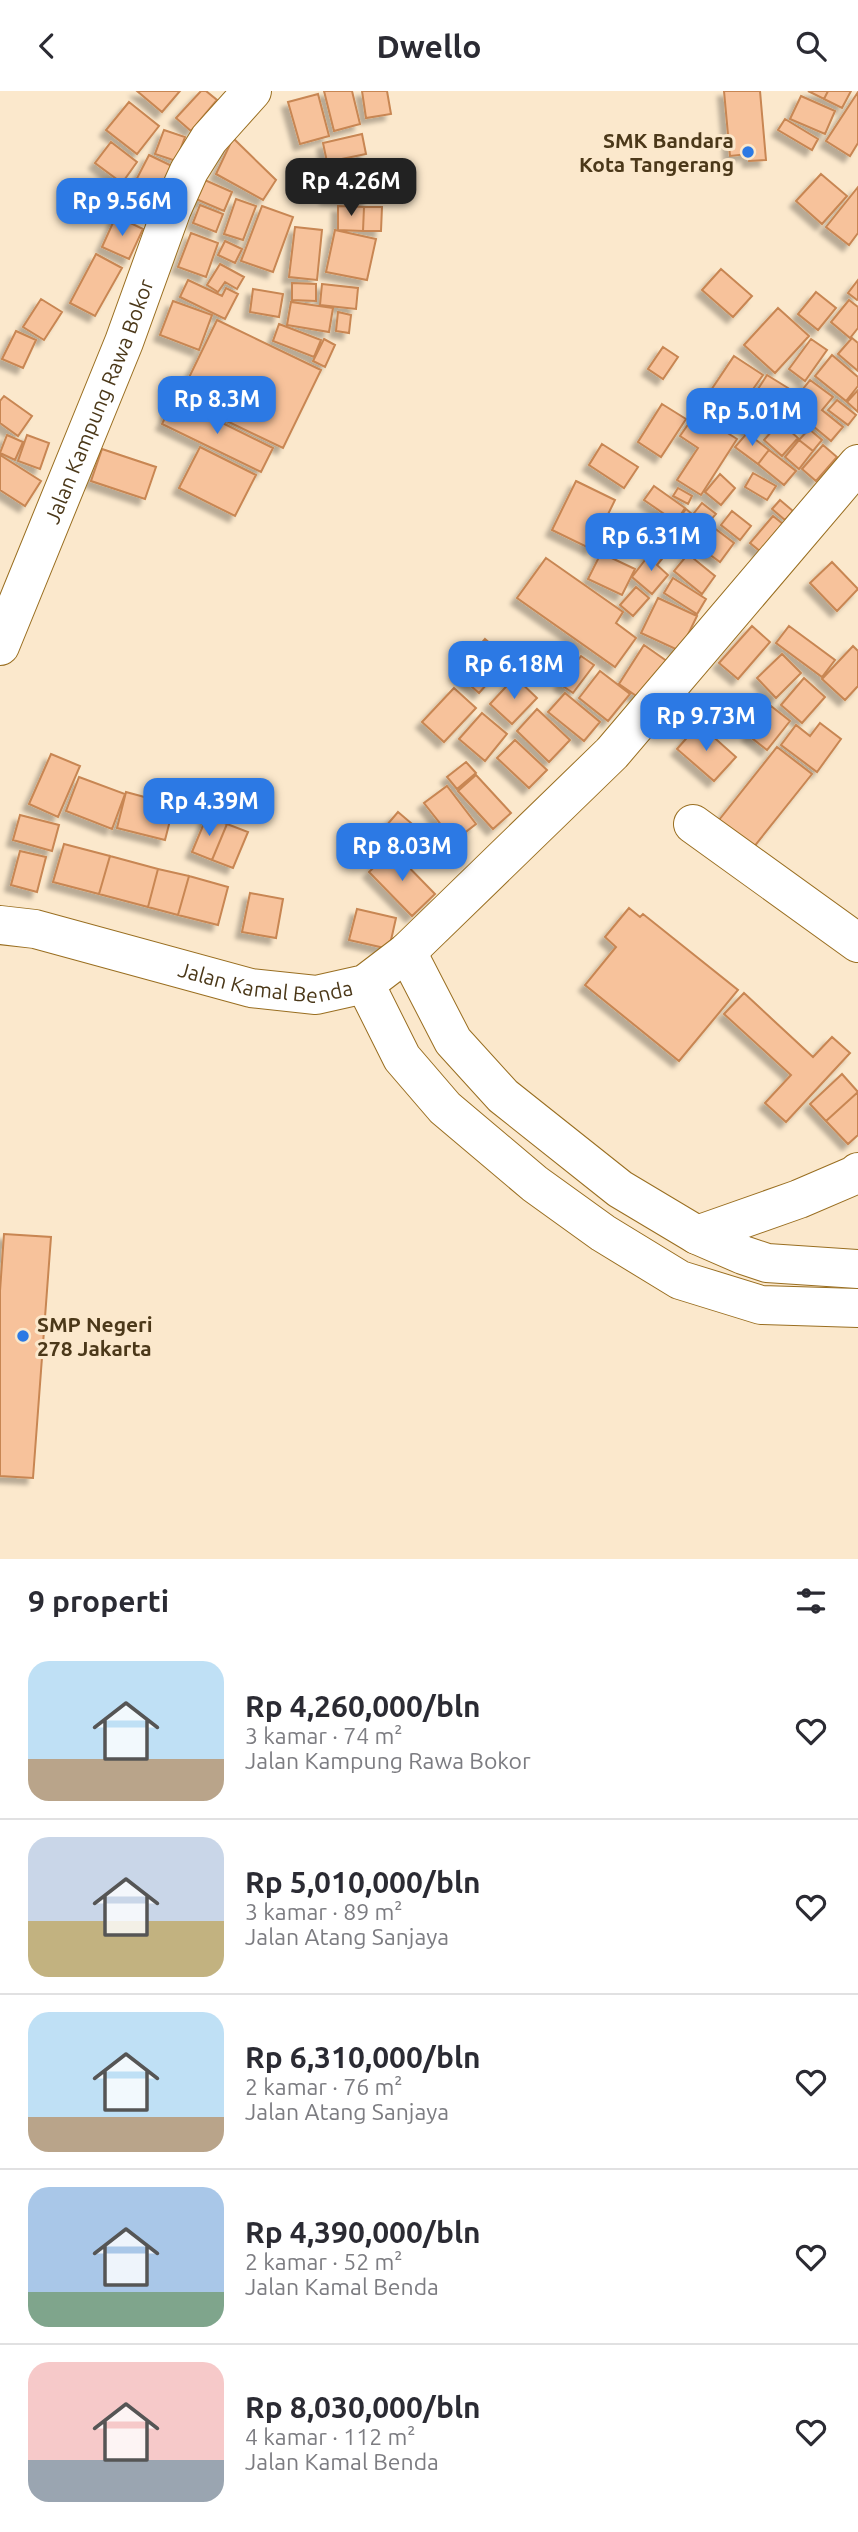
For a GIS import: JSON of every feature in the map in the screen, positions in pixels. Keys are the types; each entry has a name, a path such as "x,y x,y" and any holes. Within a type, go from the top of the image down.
{"street":[{"name":"Jalan Kampung Rawa Bokor","path":"0,646 124,342 172,209 189,171 209,139 252,91"},
{"name":"Jalan Kamal Benda","path":"0,925 48,932 251,988 316,995 365,984 407,952 612,753 858,464"},
{"path":"693,824 858,943"},
{"path":"407,952 453,1041 503,1096 620,1189 697,1235 743,1255 767,1263 858,1269"},
{"path":"365,984 402,1058 445,1108 535,1184 603,1234 680,1280 761,1305 858,1308"},
{"path":"697,1235 799,1199 858,1172"}],"building":[{"path":"137,91 180,91 162,112"},
{"path":"201,91 206,91 217,100 191,131 176,118"},
{"path":"324,91 352,91 360,124 334,131"},
{"path":"362,91 387,91 391,114 366,118"},
{"path":"724,91 760,91 766,160 749,161 748,154 730,156"},
{"path":"808,91 828,91 824,99"},
{"path":"828,91 851,91 842,108 824,99"},
{"path":"858,92 858,143 850,156 826,141"},
{"path":"318,94 329,136 300,144 288,102"},
{"path":"801,96 835,111 825,134 790,119"},
{"path":"129,102 159,126 137,154 106,130"},
{"path":"785,119 818,139 812,150 778,130"},
{"path":"164,130 185,137 176,161 155,154"},
{"path":"362,134 366,154 327,162 323,143"},
{"path":"233,138 276,180 263,200 216,174"},
{"path":"111,142 137,162 122,183 95,163"},
{"path":"149,155 174,167 157,202 131,190"},
{"path":"330,164 372,169 368,202 326,198"},
{"path":"821,174 847,196 822,224 796,201"},
{"path":"198,177 232,192 224,211 189,196"},
{"path":"858,187 858,233 849,245 826,227"},
{"path":"236,199 256,206 243,240 224,234"},
{"path":"200,205 223,214 216,232 193,223"},
{"path":"262,206 293,217 273,272 241,261"},
{"path":"338,206 364,207 363,231 338,230"},
{"path":"364,207 382,207 381,231 363,231"},
{"path":"116,216 143,229 129,259 102,247"},
{"path":"295,227 322,230 317,280 289,277"},
{"path":"335,230 376,239 367,280 326,272"},
{"path":"191,233 218,243 206,277 178,267"},
{"path":"225,241 242,249 235,263 218,255"},
{"path":"96,254 122,268 95,316 70,303"},
{"path":"220,264 244,277 237,289 225,282 218,292 207,285"},
{"path":"721,269 752,296 733,317 702,290"},
{"path":"188,280 222,296 226,288 238,294 225,319 180,297"},
{"path":"858,280 858,299 857,300 848,293"},
{"path":"292,283 316,284 316,301 292,300"},
{"path":"322,284 358,288 356,309 320,305"},
{"path":"253,289 283,294 279,317 250,312"},
{"path":"816,292 836,308 818,330 798,314"},
{"path":"41,299 62,312 44,340 23,327"},
{"path":"849,300 858,307 858,328 850,338 831,322"},
{"path":"173,301 212,315 199,350 160,335"},
{"path":"291,302 333,308 329,332 287,325"},
{"path":"778,308 809,336 775,373 744,345"},
{"path":"338,312 351,315 349,333 336,331"},
{"path":"217,320 321,370 283,448 179,398"},
{"path":"279,324 321,340 314,357 273,341"},
{"path":"16,331 36,340 23,368 2,359"},
{"path":"852,338 858,343 858,371 838,354"},
{"path":"324,339 335,345 325,367 313,361"},
{"path":"811,339 827,350 805,381 789,369"},
{"path":"663,347 678,357 663,379 648,369"},
{"path":"832,355 858,377 858,386 846,401 815,376"},
{"path":"734,356 763,375 751,392 772,405 754,433 733,419 728,427 699,408"},
{"path":"767,375 788,388 780,402 758,389"},
{"path":"810,380 833,397 822,410 843,427 831,441 789,406"},
{"path":"858,390 858,412 847,402"},
{"path":"4,396 32,416 18,436 0,423 0,401"},
{"path":"174,399 273,448 261,472 162,424"},
{"path":"837,400 856,415 848,425 828,410"},
{"path":"662,404 686,419 661,457 638,442"},
{"path":"696,413 737,439 701,495 677,480 698,448 680,436"},
{"path":"780,422 798,438 782,456 764,440"},
{"path":"809,429 822,440 813,451 799,440"},
{"path":"747,433 769,450 758,464 735,447"},
{"path":"7,435 23,442 15,460 0,453"},
{"path":"27,435 49,443 40,469 18,461"},
{"path":"799,440 813,451 799,469 785,457"},
{"path":"602,444 638,467 624,488 589,465"},
{"path":"823,445 837,457 816,481 802,469"},
{"path":"200,447 256,475 235,516 179,488"},
{"path":"102,449 156,467 145,499 91,481"},
{"path":"769,450 796,471 784,485 758,464"},
{"path":"0,455 41,481 25,506 0,490"},
{"path":"753,473 776,486 767,500 745,487"},
{"path":"720,474 735,488 721,505 705,492"},
{"path":"576,481 615,500 591,549 552,530"},
{"path":"654,486 685,508 676,522 644,500"},
{"path":"678,488 692,496 688,504 673,496"},
{"path":"780,500 793,511 785,520 772,509"},
{"path":"702,503 716,514 696,537 683,527"},
{"path":"686,509 692,514 683,526 677,521"},
{"path":"732,511 751,526 740,540 721,525"},
{"path":"773,516 783,524 761,552 750,543"},
{"path":"713,527 734,543 720,562 698,546"},
{"path":"652,551 662,559 657,565 668,575 652,594 632,577"},
{"path":"601,553 635,569 622,595 588,579"},
{"path":"688,554 715,576 702,594 674,571"},
{"path":"546,558 623,612 616,623 636,638 615,667 517,598"},
{"path":"832,562 858,589 837,611 810,583"},
{"path":"673,578 706,599 697,614 664,593"},
{"path":"636,587 649,598 633,616 620,605"},
{"path":"658,598 697,616 680,651 641,633"},
{"path":"752,626 770,642 738,679 719,663"},
{"path":"789,626 835,660 822,677 776,643"},
{"path":"485,639 509,659 479,693 456,673"},
{"path":"644,645 671,664 645,702 619,684"},
{"path":"853,646 858,651 858,686 845,700 822,679"},
{"path":"782,654 801,673 776,698 757,678"},
{"path":"581,656 594,665 573,693 560,684"},
{"path":"600,671 630,694 608,721 579,698"},
{"path":"515,677 537,698 512,724 490,704"},
{"path":"804,678 825,697 802,723 781,705"},
{"path":"454,688 476,708 444,742 422,722"},
{"path":"565,693 600,722 584,741 548,712"},
{"path":"771,706 790,721 767,750 748,735"},
{"path":"537,709 570,740 549,762 517,731"},
{"path":"482,713 507,734 485,761 459,739"},
{"path":"820,723 841,739 817,772 781,745 796,725 810,736"},
{"path":"699,724 736,757 714,781 677,749"},
{"path":"515,740 547,770 529,788 497,758"},
{"path":"777,747 812,774 753,848 719,820"},
{"path":"51,754 80,766 58,817 29,804"},
{"path":"466,762 476,773 457,789 447,777"},
{"path":"476,775 511,813 493,829 458,791"},
{"path":"79,777 125,794 112,829 66,811"},
{"path":"447,786 476,824 454,841 424,803"},
{"path":"126,792 174,805 165,840 117,828"},
{"path":"398,812 431,840 413,861 380,833"},
{"path":"20,815 59,825 52,851 13,840"},
{"path":"207,816 227,824 212,860 192,852"},
{"path":"227,824 248,832 233,868 212,860"},
{"path":"64,844 110,856 99,894 53,882"},
{"path":"392,850 435,894 412,916 369,872"},
{"path":"20,851 46,857 37,892 11,885"},
{"path":"110,856 158,869 148,907 99,894"},
{"path":"158,869 189,876 178,915 148,907"},
{"path":"189,876 228,887 218,925 178,915"},
{"path":"250,893 283,899 276,938 242,932"},
{"path":"629,908 640,917 643,914 738,990 679,1061 585,985 616,947 605,937"},
{"path":"357,909 396,918 389,949 349,940"},
{"path":"744,993 813,1057 832,1037 850,1053 786,1122 765,1103 791,1075 724,1014"},
{"path":"842,1074 858,1092 826,1121 810,1104"},
{"path":"858,1092 858,1135 848,1144 826,1121"},
{"name":"SMP Negeri 278 Jakarta","path":"4,1234 51,1237 33,1478 0,1476 0,1291"}],"place":[{"name":"SMK Bandara Kota Tangerang","path":"748,152"},
{"name":"SMP Negeri 278 Jakarta","path":"23,1336"}]}
